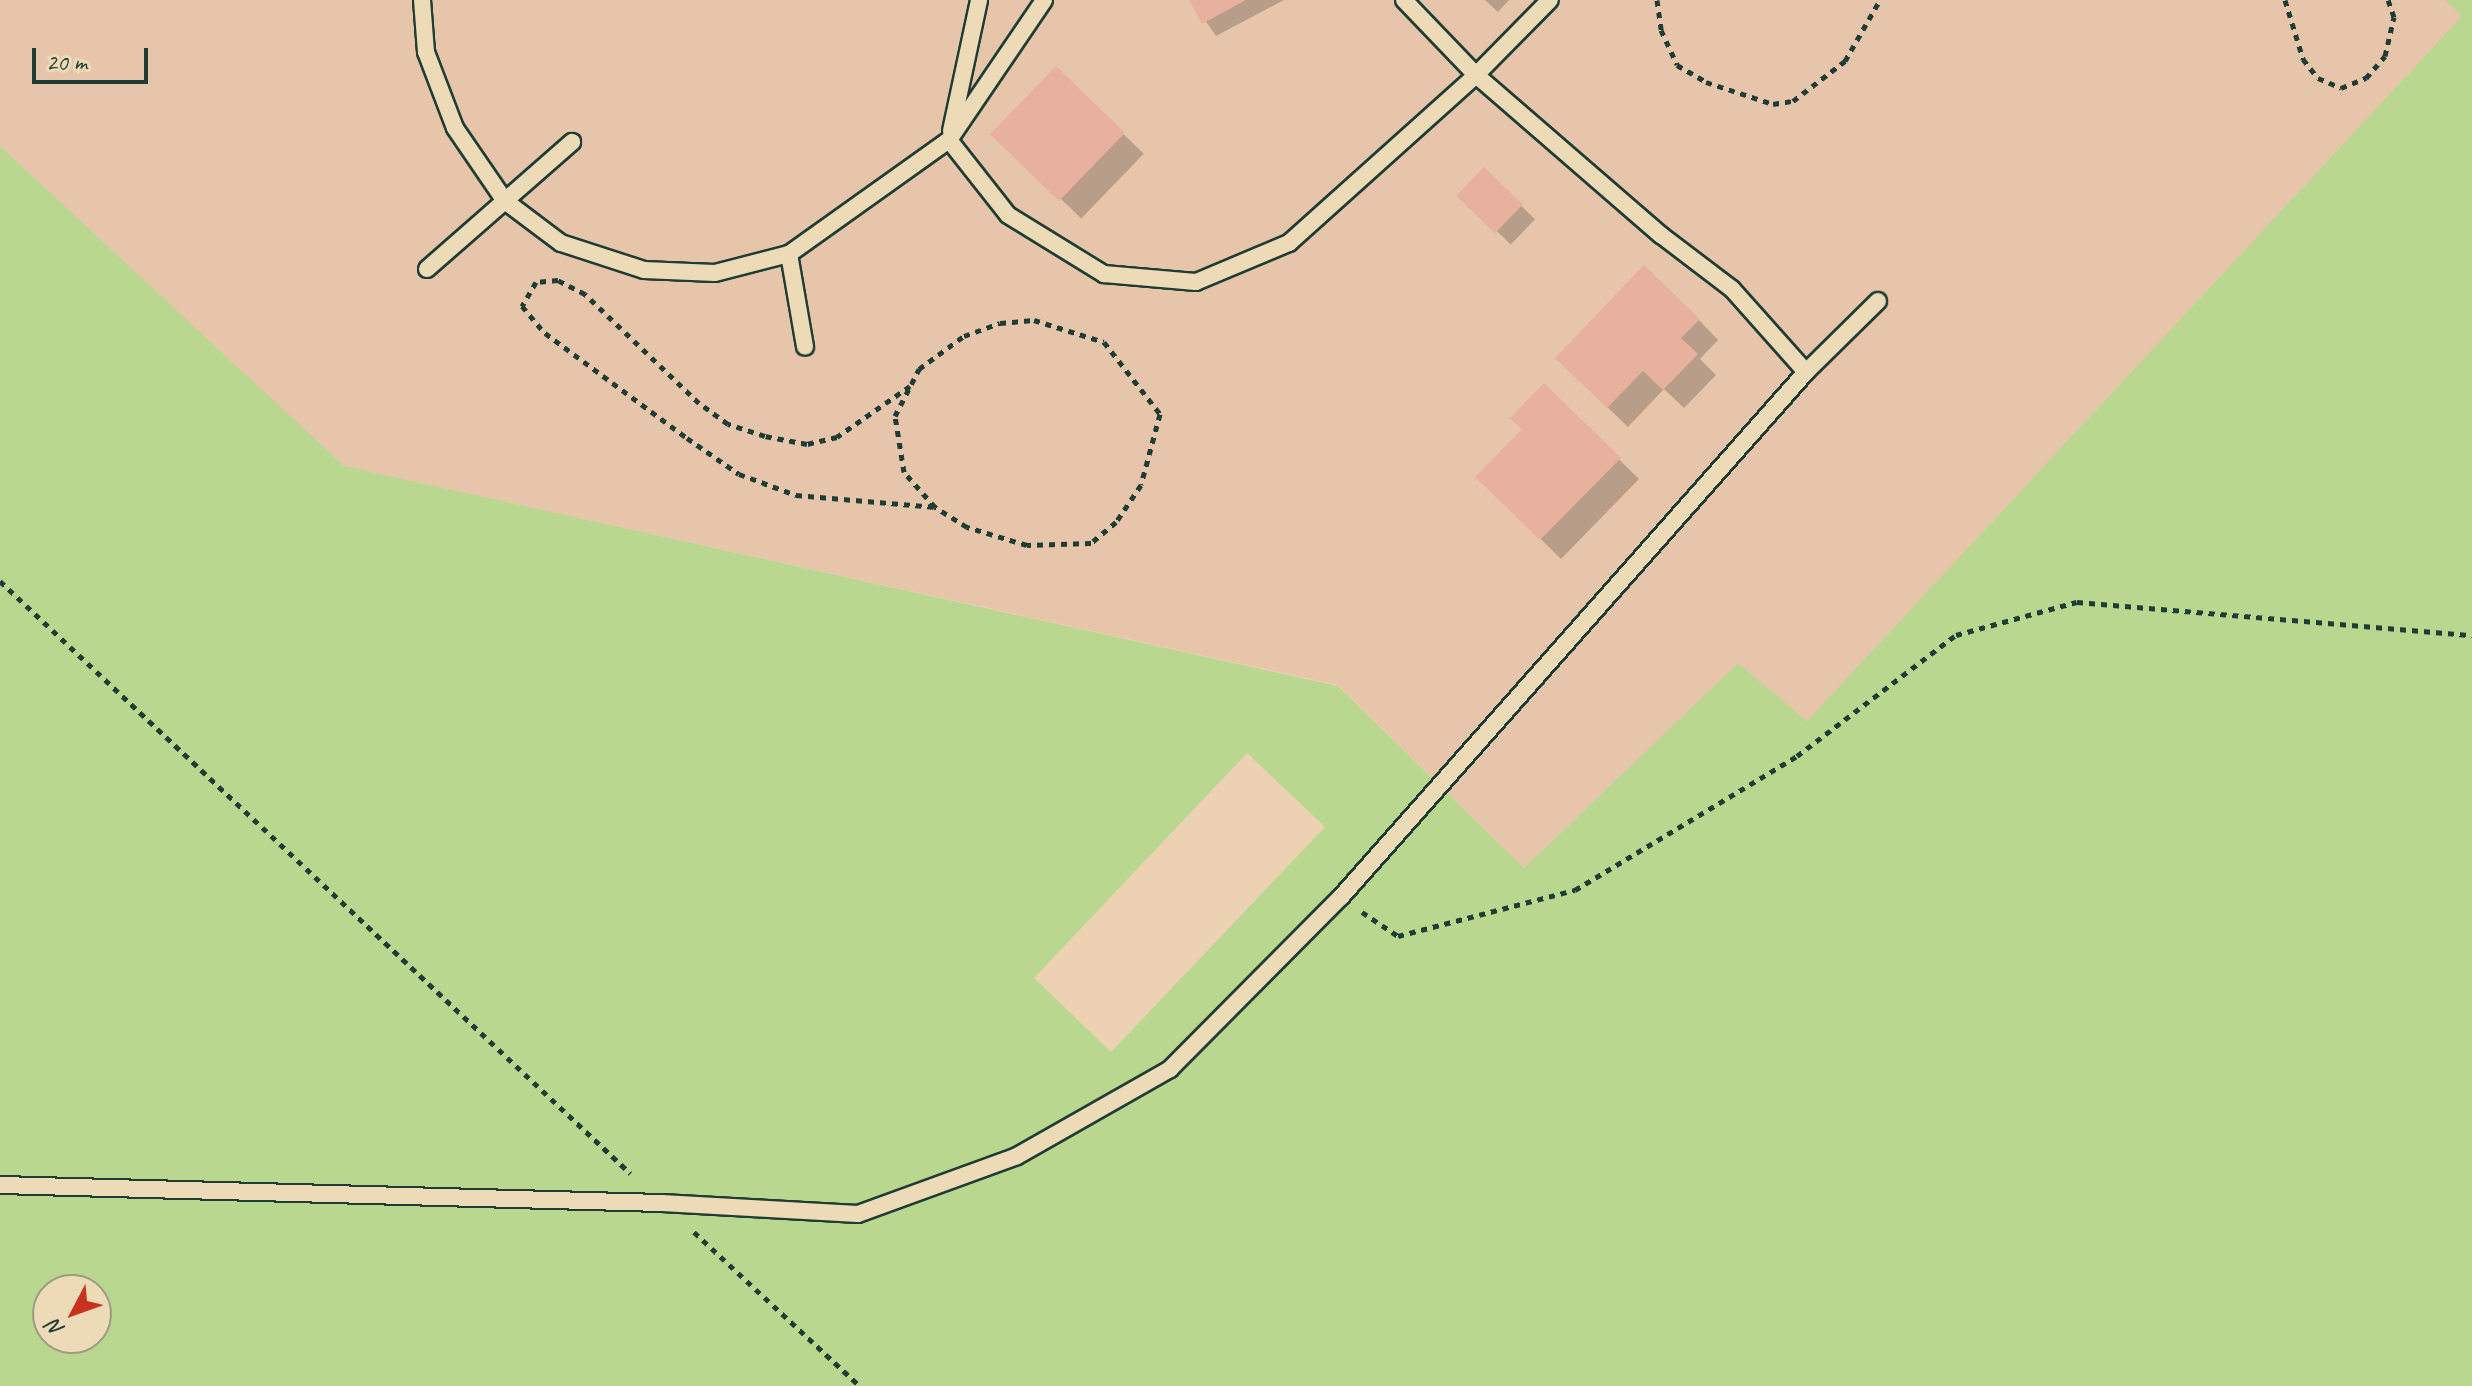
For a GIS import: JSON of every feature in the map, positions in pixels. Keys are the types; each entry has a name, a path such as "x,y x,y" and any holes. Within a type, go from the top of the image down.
{"lane":[{"path":"422,0 426,52 455,128 505,201 561,243 644,270 715,273 789,254 837,225 949,140 1044,0"},
{"path":"949,140 979,0"},
{"path":"1404,0 1476,75 1732,289 1806,372"},
{"path":"949,140 1008,215 1104,274 1196,282 1289,243 1476,75 1550,0"},
{"path":"427,269 572,142"},
{"path":"789,254 805,347"},
{"path":"0,1185 662,1203 858,1214 1017,1156 1170,1069 1341,897 1806,372 1878,301"}],"path":[{"path":"1657,0 1661,30 1677,65 1706,82 1773,104 1793,101 1845,61 1880,0"},
{"path":"2285,0 2303,59 2318,78 2341,88 2366,78 2385,56 2394,17 2388,0"},
{"path":"910,386 837,437 807,444 765,436 728,424 699,403 585,294 558,280 536,282 522,306 569,351 739,474 796,495 935,507"},
{"path":"1034,320 1104,342 1160,414 1141,485 1116,522 1091,543 1027,545 967,527 935,507 904,472 895,416 910,386 919,369 964,336 1000,323 1034,320"},
{"path":"0,581 860,1386"},
{"path":"1341,897 1398,936 1575,890 1797,756 1956,635 2077,602 2472,635"}],"shaded area":[{"path":"0,0 2445,0 2462,16 1807,721 1738,663 1524,868 1338,685 343,466 0,146"}],"green space":[{"path":"2445,0 2472,0 2472,1386 0,1386 0,146 344,466 1338,686 1524,868 1738,663 1807,721 2462,16","holes":["1247,753 1325,827 1111,1052 1034,978"]}],"building":[{"path":"1189,0 1246,0 1202,24"},
{"path":"1056,66 1125,133 1059,201 990,134"},
{"path":"1484,167 1523,205 1495,233 1456,196"},
{"path":"1644,265 1700,319 1681,338 1698,354 1663,390 1643,371 1607,408 1555,358"},
{"path":"1544,383 1621,458 1540,540 1475,477 1522,429 1510,418"}]}
